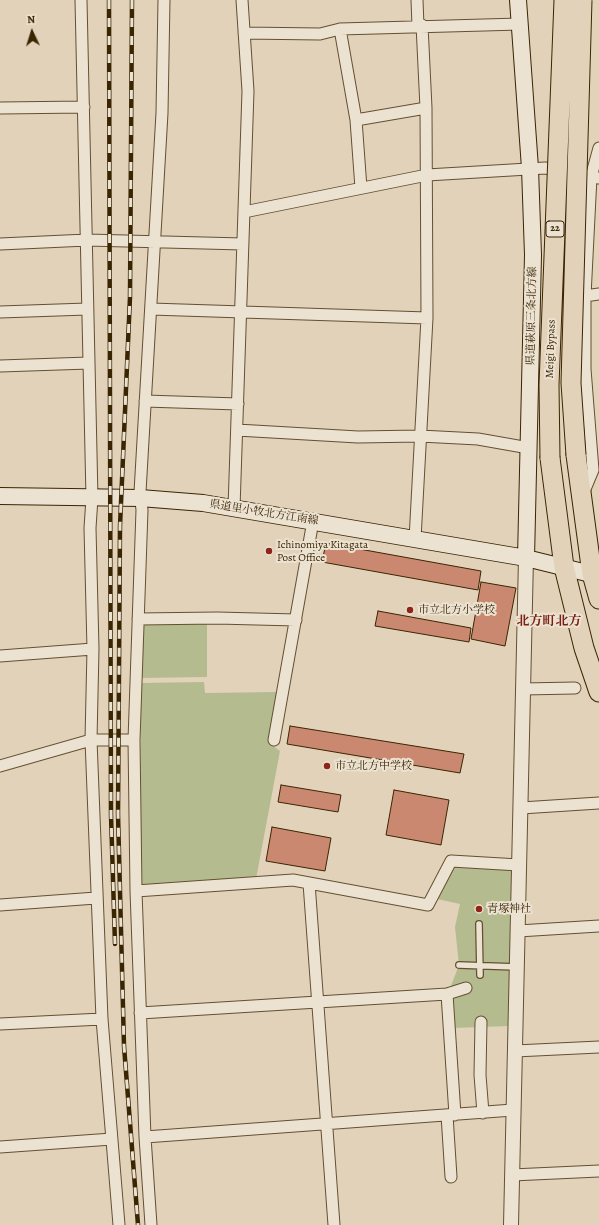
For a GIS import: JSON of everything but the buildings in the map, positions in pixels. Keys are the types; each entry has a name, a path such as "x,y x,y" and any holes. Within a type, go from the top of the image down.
{"highway":[{"name":"Meigi Bypass","path":"564,0 549,385 550,458 564,567 584,648 598,695"},
{"name":"Meigi Bypass","path":"582,0 571,383 581,500 596,575 599,599"}],"main road":[{"name":"県道萩原三条北方線","path":"518,0 530,168 533,255 526,558"},
{"name":"県道里小牧北方江南線","path":"0,496 140,498 234,508 526,558"},
{"path":"526,558 596,575"}],"street":[{"path":"81,0 92,498 90,528 93,649 91,740 96,898 102,1019 119,1225"},
{"path":"151,1225 145,1137 140,1013 136,891 134,740 142,510 140,498 162,113 164,0"},
{"path":"234,508 242,311 248,91 242,0"},
{"path":"416,539 427,318 426,108 417,0"},
{"path":"244,34 320,34 340,29 420,25 520,24"},
{"path":"340,29 356,120 361,188"},
{"path":"0,108 84,107"},
{"path":"356,120 426,108"},
{"path":"581,500 593,470 585,369 585,296 595,177 599,148"},
{"path":"244,212 427,175 545,168 595,177"},
{"path":"0,244 87,240 243,244"},
{"path":"585,296 599,294"},
{"path":"151,308 427,318"},
{"path":"0,312 87,309"},
{"path":"0,366 89,363"},
{"path":"145,401 238,404"},
{"path":"237,430 358,436 420,436 478,439 529,448"},
{"path":"274,740 313,521"},
{"path":"511,1225 526,558"},
{"path":"138,619 217,618 296,620"},
{"path":"0,656 93,649"},
{"path":"524,689 575,688"},
{"path":"0,766 91,740 134,740"},
{"path":"521,808 599,803"},
{"path":"136,891 293,880 428,905 451,861 519,865"},
{"path":"309,883 334,1225"},
{"path":"0,905 96,898"},
{"path":"518,931 599,926"},
{"path":"140,1013 447,994 466,988"},
{"path":"447,994 451,1115 451,1177"},
{"path":"0,1024 102,1019"},
{"path":"481,1022 480,1075 483,1113"},
{"path":"515,1051 599,1047"},
{"path":"145,1137 513,1110"},
{"path":"0,1147 112,1139"},
{"path":"512,1175 599,1171"}],"lane":[{"path":"479,924 480,974"},
{"path":"459,965 517,967"}],"green space":[{"path":"207,622 207,677 141,678 142,623"},
{"path":"204,682 205,693 277,692 269,743 280,751 256,879 144,887 140,884 141,683"},
{"path":"456,866 512,870 510,1026 452,1028 449,991 459,965 455,927 460,904 437,899 452,868"}],"railway":[{"path":"109,0 111,815 115,944"},
{"path":"132,0 130,297 120,526 118,814 124,1046 138,1225"}],"place":[{"name":"Ichinomiya Kitagata Post Office","path":"269,551"},
{"name":"市立北方小学校","path":"410,610"},
{"name":"市立北方中学校","path":"327,766"},
{"name":"青塚神社","path":"479,909"}],"district":[{"name":"北方町北方","path":"549,622"}]}
